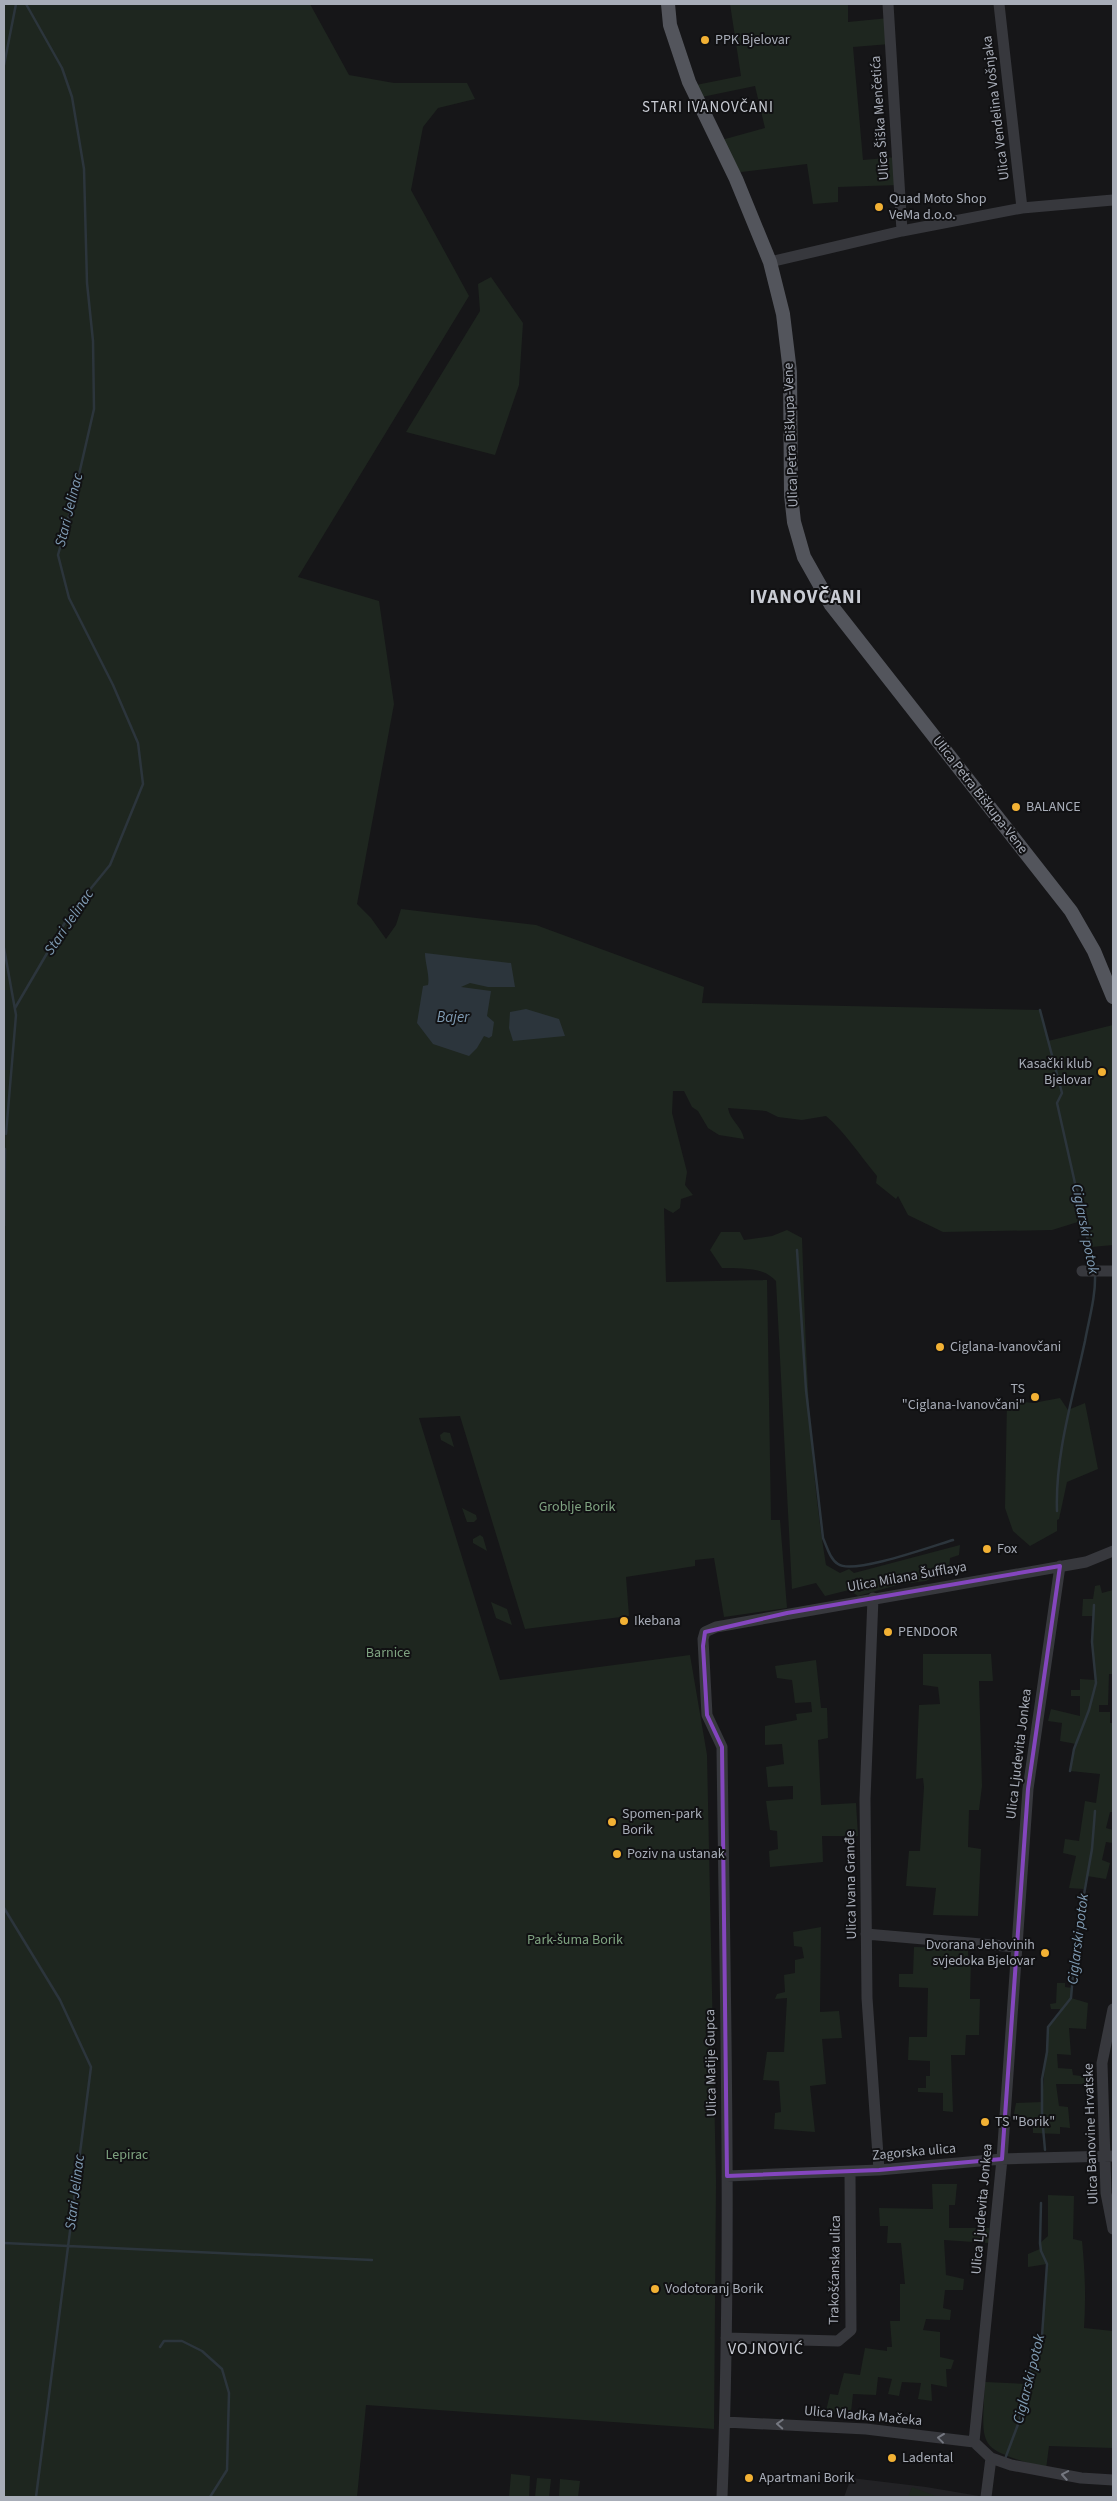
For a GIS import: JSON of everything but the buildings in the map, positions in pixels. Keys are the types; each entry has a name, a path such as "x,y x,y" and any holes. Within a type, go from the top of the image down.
{"main road":[{"name":"Ulica Petra Biškupa-Vene","path":"668,4 670,25 689,82 736,179 770,262 783,314 790,372 791,495 794,522 804,556 831,606 1071,911 1094,951 1113,997"}],"street":[{"name":"Ulica Šiška Menčetića","path":"888,4 902,231"},
{"name":"Ulica Vendelina Vošnjaka","path":"999,4 1022,208"},
{"path":"770,262 902,231 1022,208 1113,200"},
{"path":"1082,1271 1113,1271"},
{"name":"Ulica Milana Šufflaya","path":"706,1632 716,1627 873,1598 1086,1562 1113,1551"},
{"name":"Ulica Ljudevita Jonkea","path":"974,2442 1002,2159 1028,1789 1060,1566"},
{"name":"Ulica Ivana Granđe","path":"873,1598 865,1799 866,1934 867,1998 879,2170"},
{"name":"Ulica Matije Gupca","path":"706,1632 702,1646 707,1715 722,1747 727,2176 725,2422 722,2497"},
{"path":"866,1934 1016,1947"},
{"name":"Ulica Banovine Hrvatske","path":"1113,2009 1102,2063 1109,2156 1106,2193 1113,2229"},
{"name":"Zagorska ulica","path":"727,2176 850,2172 1002,2159 1109,2156"},
{"name":"Trakošćanska ulica","path":"726,2338 838,2341 851,2330 850,2172"},
{"name":"Ulica Vladka Mačeka","path":"725,2422 866,2429 974,2442"},
{"path":"974,2442 1000,2461 1081,2478 1113,2480"},
{"path":"986,2497 1000,2461"}],"highlighted area":[{"path":"1060,1566 1028,1789 1002,2159 879,2170 727,2176 722,1747 707,1715 703,1646 705,1632 787,1613"}],"shaded area":[{"path":"851,2478 926,2487 985,2497 844,2497"}],"green space":[{"path":"4,4 310,4 349,75 394,83 467,83 475,99 438,108 423,127 411,190 469,296 298,577 379,601 394,704 357,904 371,918 386,939 396,925 401,909 536,925 704,987 702,1003 1040,1010 1048,1041 1113,1025 1113,1245 1091,1247 1081,1221 1052,1230 943,1232 908,1215 898,1196 896,1199 876,1183 877,1176 846,1137 826,1116 802,1120 778,1117 766,1111 728,1108 744,1139 719,1135 708,1128 698,1111 692,1107 684,1091 673,1091 672,1113 687,1172 685,1185 693,1195 681,1199 680,1208 673,1213 664,1208 666,1282 767,1280 771,1520 780,1520 787,1608 724,1617 714,1558 695,1560 695,1566 626,1577 629,1616 525,1629 460,1416 419,1418 500,1680 690,1655 707,1755 716,2181 714,2429 366,2405 357,2497 4,2497"},
{"path":"730,4 848,4 848,22 889,18 890,44 853,47 863,160 897,157 899,185 838,187 838,202 813,204 807,164 733,173 718,141 765,128 755,86 697,98 691,86 741,76"},
{"path":"491,277 523,323 519,385 495,455 406,432 480,311 478,284"},
{"path":"787,1230 802,1238 815,1484 826,1565 840,1573 849,1569 854,1573 960,1545 959,1555 950,1558 949,1569 926,1581 901,1584 858,1596 849,1590 825,1596 816,1583 792,1589 776,1281 771,1276 758,1271 722,1268 710,1250 721,1232 740,1232 744,1240 772,1236"},
{"path":"1060,1398 1068,1410 1085,1403 1098,1469 1067,1482 1059,1519 1057,1520 1057,1531 1030,1546 1013,1531 1005,1508 1007,1400 1033,1403"},
{"path":"444,1432 450,1433 454,1447 441,1440 440,1435"},
{"path":"462,1508 476,1515 477,1519 474,1522 467,1522"},
{"path":"480,1535 483,1537 487,1551 473,1543 473,1539"},
{"path":"1100,1585 1102,1593 1113,1590 1113,1674 1109,1674 1108,1705 1099,1705 1099,1712 1110,1712 1110,1723 1113,1723 1113,1812 1110,1812 1106,1828 1113,1830 1113,1843 1106,1842 1102,1860 1110,1863 1106,1879 1087,1876 1084,1889 1069,1888 1076,1856 1063,1853 1065,1839 1079,1841 1085,1801 1096,1803 1100,1774 1070,1771 1076,1744 1060,1741 1062,1723 1048,1721 1051,1709 1080,1716 1080,1696 1071,1696 1071,1690 1080,1690 1080,1679 1095,1680 1092,1642 1094,1616 1082,1616 1083,1599 1093,1599 1095,1586"},
{"path":"491,1602 507,1609 512,1625 496,1618"},
{"path":"923,1654 991,1654 993,1681 979,1681 982,1786 979,1810 969,1810 968,1847 981,1849 978,1916 933,1915 936,1888 906,1886 909,1851 920,1851 924,1787 923,1778 916,1779 919,1705 940,1704 938,1687 923,1685"},
{"path":"816,1660 821,1708 827,1708 828,1738 818,1740 821,1805 856,1803 858,1836 822,1836 823,1862 770,1867 769,1851 778,1849 777,1831 770,1830 766,1801 793,1799 793,1786 768,1787 766,1767 784,1764 782,1744 765,1745 765,1726 797,1720 796,1714 812,1712 811,1702 795,1703 792,1680 777,1678 775,1666"},
{"path":"821,1927 820,2012 839,2011 842,2038 822,2039 826,2084 810,2086 815,2132 774,2129 775,2113 781,2112 779,2081 763,2080 767,2052 784,2052 787,1998 775,1999 777,1994 785,1992 784,1975 795,1973 795,1960 804,1958 802,1947 794,1946 793,1932"},
{"path":"914,1947 968,1948 968,1960 971,1959 970,1999 980,1999 979,2035 966,2035 965,2055 951,2055 953,2112 943,2111 943,2093 918,2092 918,2088 926,2088 926,2076 930,2076 930,2061 908,2060 909,2037 927,2037 928,1988 899,1987 899,1974 913,1974"},
{"path":"1057,1983 1065,1983 1065,1987 1073,1988 1071,1998 1088,2003 1086,2029 1069,2028 1071,2055 1057,2054 1058,2068 1072,2069 1073,2075 1088,2077 1087,2084 1056,2084 1059,2106 1068,2107 1070,2128 1060,2127 1060,2134 1033,2133 1033,2118 1013,2119 1016,2103 1042,2102 1048,2027 1059,2015 1060,2009 1051,2009 1050,2004 1056,2003"},
{"path":"932,2184 957,2184 955,2205 949,2205 949,2228 989,2228 989,2243 944,2240 946,2275 964,2279 963,2290 945,2290 943,2308 951,2310 950,2320 926,2319 923,2330 940,2332 940,2357 954,2360 951,2369 946,2369 947,2387 931,2384 932,2401 918,2399 921,2383 902,2382 899,2396 888,2394 892,2379 878,2377 876,2395 853,2394 851,2412 826,2411 830,2394 838,2395 844,2373 860,2375 865,2348 887,2351 887,2347 892,2347 890,2321 900,2321 900,2284 905,2284 901,2243 887,2243 888,2226 880,2226 879,2208 933,2209"},
{"path":"1048,2195 1074,2196 1073,2239 1082,2241 1084,2263 1084,2328 1113,2331 1113,2448 1049,2446 1046,2469 1007,2456 996,2450 988,2444 983,2423 985,2382 1027,2384 1033,2356 1042,2336 1047,2264 1028,2267 1028,2254 1040,2249 1040,2243 1048,2236"},
{"path":"511,2474 530,2476 529,2497 509,2497"},
{"path":"537,2478 551,2479 549,2497 535,2497"},
{"path":"560,2479 580,2481 578,2497 559,2497"},
{"path":"912,2487 938,2497 908,2497"}],"water":[{"name":"Bajer","path":"425,953 511,963 515,987 488,987 470,983 461,987 491,991 487,1016 494,1022 492,1036 489,1038 484,1036 477,1048 469,1056 433,1044 417,1023 423,986 428,985"},
{"path":"526,1009 559,1019 565,1036 513,1041 509,1028 510,1012"}],"waterway":[{"path":"4,65 16,4"},
{"name":"Stari Jelinac","path":"15,1008 70,914 110,865 143,784 138,743 113,685 69,598 58,555 72,505 94,409 93,341 87,283 84,169 72,97 62,68 26,4"},
{"path":"4,948 16,1015 6,1134"},
{"name":"Ciglarski potok","path":"1040,1010 1062,1093 1057,1103 1094,1268"},
{"path":"4,1226 5,1149"},
{"path":"797,1250 806,1390 823,1538 831,1556 838,1564 859,1566 876,1563 953,1540"},
{"name":"Ciglarski potok","path":"1057,1511 1057,1490 1062,1447 1092,1307 1095,1273"},
{"name":"Ciglarski potok","path":"1070,1771 1074,1749 1089,1710 1096,1683 1092,1642 1094,1605"},
{"name":"Ciglarski potok","path":"1045,2150 1042,2116 1042,2079 1047,2052 1048,2027 1071,1998 1076,1940 1092,1849 1095,1811"},
{"name":"Stari Jelinac","path":"4,1908 60,2000 91,2067 36,2497"},
{"name":"Ciglarski potok","path":"1005,2459 1020,2419 1033,2356 1042,2336 1047,2264 1041,2251 1040,2243 1041,2203"},
{"path":"4,2243 372,2260"},
{"path":"160,2347 164,2341 182,2341 202,2351 222,2369 229,2393 227,2470 210,2497"}],"place":[{"name":"PPK Bjelovar","path":"705,40"},
{"name":"Quad Moto Shop VeMa d.o.o.","path":"879,207"},
{"name":"BALANCE","path":"1016,807"},
{"name":"Kasački klub Bjelovar","path":"1102,1072"},
{"name":"Ciglana-Ivanovčani","path":"940,1347"},
{"name":"TS \"Ciglana-Ivanovčani\"","path":"1035,1397"},
{"name":"Fox","path":"987,1549"},
{"name":"Ikebana","path":"624,1621"},
{"name":"PENDOOR","path":"888,1632"},
{"name":"Spomen-park Borik","path":"612,1822"},
{"name":"Poziv na ustanak","path":"617,1854"},
{"name":"Dvorana Jehovinih svjedoka Bjelovar","path":"1045,1953"},
{"name":"TS \"Borik\"","path":"985,2122"},
{"name":"Vodotoranj Borik","path":"655,2289"},
{"name":"Ladental","path":"892,2458"},
{"name":"Apartmani Borik","path":"749,2478"}],"district":[{"name":"STARI IVANOVČANI","path":"708,107"},
{"name":"IVANOVČANI","path":"806,597"},
{"name":"VOJNOVIĆ","path":"766,2349"}],"park label":[{"name":"Groblje Borik","path":"577,1507"},
{"name":"Barnice","path":"388,1653"},
{"name":"Park-šuma Borik","path":"575,1940"},
{"name":"Lepirac","path":"127,2155"}]}
